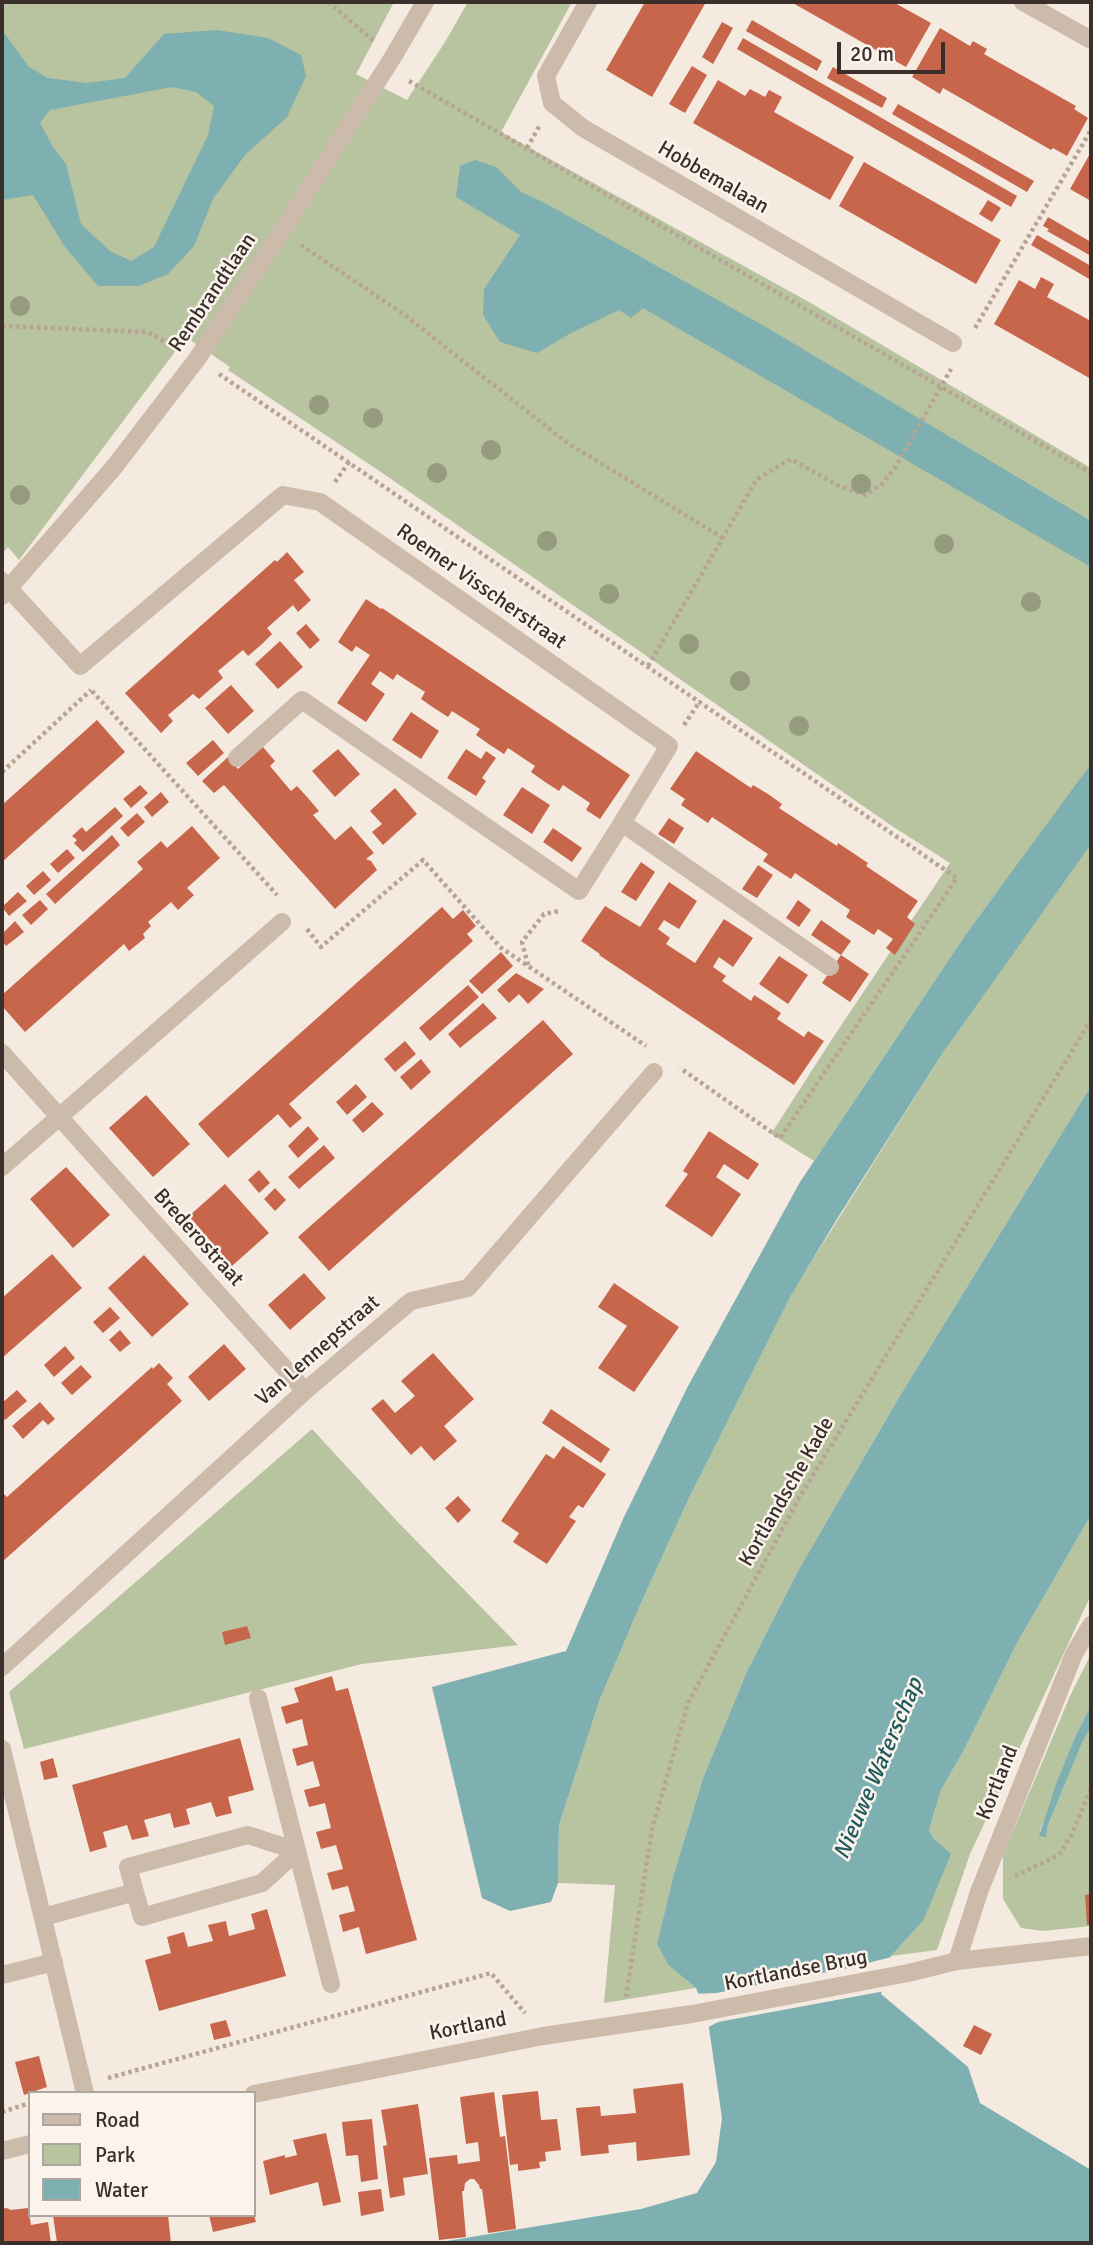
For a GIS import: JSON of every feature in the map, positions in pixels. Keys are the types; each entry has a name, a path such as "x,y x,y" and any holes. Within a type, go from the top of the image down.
{"street":[{"name":"Rembrandtlaan","path":"4,589 115,466 197,359 281,232 425,2"},
{"name":"Hobbemalaan","path":"588,2 546,76 552,103 583,128 959,347"},
{"path":"1023,2 1091,40"},
{"name":"Roemer Visscherstraat","path":"80,666 283,495 320,502 669,746 622,823"},
{"path":"4,589 80,666"},
{"path":"237,758 302,700 579,891 622,823 830,967"},
{"path":"2,1167 288,917"},
{"name":"Brederostraat","path":"2,1053 304,1391"},
{"name":"Van Lennepstraat","path":"2,1667 304,1391 411,1301 468,1288 654,1072"},
{"name":"Kortland","path":"957,1962 979,1892 1074,1654 1091,1625"},
{"path":"258,1698 331,1984"},
{"path":"2,1749 84,2089"},
{"path":"248,1835 297,1851 262,1883 142,1917 128,1867 248,1835"},
{"path":"43,1917 135,1892"},
{"path":"957,1962 1091,1946"},
{"path":"2,1975 54,1962"},
{"name":"Kortlandse Brug","path":"692,2014 957,1962"},
{"name":"Kortland","path":"256,2094 543,2036 692,2014"},
{"path":"2,2151 28,2144"}],"path":[{"path":"328,2 389,62 1091,473"},
{"path":"648,666 757,479 790,459 837,485 865,495 882,484 895,468 959,347 1091,130"},
{"path":"281,232 402,313 566,442 723,538"},
{"path":"2,326 148,332 197,359 957,878 780,1138 678,1067"},
{"path":"80,666 92,691 288,917 321,947 423,860 499,947 655,1051"},
{"path":"2,772 92,691"},
{"path":"528,966 522,942 544,914 560,911 579,891"},
{"name":"Kortlandsche Kade","path":"626,2024 626,1989 652,1829 688,1703 802,1493 1091,1020"},
{"path":"979,1892 1059,1856 1091,1788"},
{"path":"84,2089 491,1973 543,2036"},
{"path":"2,2112 28,2104"}],"green space":[{"path":"2,2 394,2 356,74 407,100 468,2 572,2 501,132 809,302 1091,468 1091,1086 901,1394 799,1569 748,1669 703,1778 673,1877 657,1944 668,1965 696,1988 604,2003 615,1885 558,1883 559,1825 600,1699 641,1603 689,1498 790,1296 942,1054 1037,917 997,892 814,1161 771,1134 950,863 892,826 378,470 228,370 230,367 186,337 19,560 8,547 2,554"},
{"path":"312,1429 518,1645 362,1664 24,1749 9,1692"},
{"path":"1091,1515 1091,1595 970,1854 937,1950 891,1956 923,1921 929,1905 934,1839 929,1830 941,1790 1017,1643"},
{"path":"1091,1654 1091,1705 1076,1735 1040,1831 1046,1837 1048,1825 1091,1727 1091,1926 1043,1931 1021,1928 1003,1899 1003,1855 1070,1696"}],"water":[{"path":"2,30 29,67 48,78 87,83 125,78 164,34 217,30 268,38 301,55 306,76 287,117 245,155 213,199 194,246 168,274 139,286 98,286 65,247 33,195 2,200","holes":["172,87 196,92 214,106 208,135 154,247 131,261 110,251 81,224 66,164 40,123 50,110"]},
{"path":"475,160 496,167 521,192 771,330 1091,521 1091,567 643,308 631,318 619,310 537,353 500,342 483,315 484,289 520,235 456,197 460,166"},
{"path":"1091,764 1091,844 942,1054 837,1219 790,1297 689,1498 600,1699 559,1825 558,1883 551,1902 510,1911 482,1898 432,1687 566,1651 624,1517 687,1388 800,1182 966,934"},
{"name":"Nieuwe Waterschap","path":"1091,1086 1091,1515 1017,1643 941,1790 929,1830 934,1839 951,1854 923,1921 891,1956 881,1994 968,2067 980,2103 1091,2170 1091,2243 435,2243 641,2209 697,2193 716,2162 722,2118 707,2014 696,1988 668,1965 657,1944 673,1877 703,1778 748,1669 799,1569 901,1394"},
{"path":"1091,1705 1091,1727 1048,1825 1046,1837 1039,1836 1056,1784"}],"pier":[{"path":"895,1956 885,1991 718,2022 705,2029 703,2015 694,1994 716,1993 849,1968"}],"building":[{"path":"645,2 706,2 652,97 606,70"},
{"path":"791,2 893,2 931,23 906,67"},
{"path":"752,20 822,61 817,71 746,31"},
{"path":"722,22 733,28 713,64 702,57"},
{"path":"940,28 970,46 973,41 987,49 984,54 1076,106 1074,109 1088,118 1067,156 1053,148 1051,150 943,88 940,94 912,77"},
{"path":"743,38 1017,196 1011,207 737,49"},
{"path":"692,66 707,75 685,113 669,104"},
{"path":"833,67 887,98 882,108 827,78"},
{"path":"718,80 745,96 750,89 765,97 769,90 782,97 774,112 854,157 830,200 693,123"},
{"path":"898,104 1034,181 1027,192 892,114"},
{"path":"1091,152 1091,201 1070,189"},
{"path":"864,162 1001,240 976,284 839,206"},
{"path":"988,200 1001,208 992,222 979,214"},
{"path":"1048,217 1091,242 1091,256 1047,231 1049,229 1043,226"},
{"path":"1037,235 1091,266 1091,280 1031,245"},
{"path":"1041,277 1054,284 1047,297 1091,321 1091,379 994,324 1019,280 1035,289"},
{"path":"287,552 304,572 294,580 311,600 298,612 293,605 267,628 272,634 262,644 248,656 243,650 218,671 223,678 199,699 193,694 168,715 173,721 161,733 125,693"},
{"path":"366,599 630,775 600,819 586,810 590,803 563,785 559,791 545,782 531,772 535,766 508,748 504,754 490,745 476,735 480,729 452,711 448,717 434,708 421,699 425,692 397,674 393,680 380,671 371,684 385,694 366,722 337,703 370,655 356,646 352,652 338,642"},
{"path":"306,624 320,640 310,649 296,633"},
{"path":"280,641 303,667 278,689 255,664"},
{"path":"231,685 254,711 228,734 205,708"},
{"path":"411,712 439,731 421,759 392,740"},
{"path":"97,720 125,752 2,862 2,805"},
{"path":"213,740 224,753 198,776 186,763"},
{"path":"263,747 275,761 270,766 291,791 297,786 308,798 319,811 313,815 335,840 351,826 374,853 366,859 371,861 377,870 335,909 224,785 214,793 202,781 228,757 238,769"},
{"path":"338,749 360,774 335,797 312,771"},
{"path":"466,749 481,759 486,751 496,758 482,778 486,781 476,796 447,778"},
{"path":"696,751 751,788 753,785 768,794 782,804 779,808 868,863 866,866 918,901 907,917 915,924 895,955 886,948 893,939 878,929 874,935 846,917 850,910 795,873 791,879 763,861 768,854 712,817 708,823 681,805 685,799 670,789"},
{"path":"140,785 148,793 131,808 123,799"},
{"path":"522,787 550,805 532,834 503,815"},
{"path":"395,788 417,814 383,845 372,832 382,824 370,811"},
{"path":"161,792 169,802 152,817 144,807"},
{"path":"115,807 123,816 83,852 74,843 77,840 72,836 82,827 86,832"},
{"path":"137,813 145,822 128,837 120,828"},
{"path":"669,818 684,828 674,844 658,834"},
{"path":"192,826 220,858 187,888 194,895 178,910 171,902 148,922 151,926 143,934 145,938 129,951 124,944 25,1032 2,1006 2,995 143,869 137,862 161,841 167,848"},
{"path":"553,828 582,848 572,862 543,842"},
{"path":"112,835 120,845 55,904 46,894"},
{"path":"67,849 75,858 58,873 50,864"},
{"path":"641,862 655,872 636,901 621,892"},
{"path":"758,865 773,875 757,898 742,889"},
{"path":"43,871 51,880 34,895 26,886"},
{"path":"669,882 697,901 679,929 664,920 658,929 670,938 666,944 695,963 724,919 753,938 733,967 719,957 713,967 726,976 722,981 751,1001 754,995 768,1004 781,1013 777,1019 804,1037 808,1031 824,1041 794,1085 581,941 605,906 640,927"},
{"path":"18,892 27,901 9,916 2,907"},
{"path":"40,900 48,909 31,925 22,915"},
{"path":"798,900 811,910 799,927 786,918"},
{"path":"442,907 453,919 463,910 476,926 467,934 473,941 289,1104 302,1118 290,1128 278,1114 228,1158 198,1124"},
{"path":"821,920 851,941 841,955 811,935"},
{"path":"15,921 24,932 6,946 2,941 2,934"},
{"path":"501,952 513,966 482,994 469,981"},
{"path":"841,955 869,974 850,1002 822,983"},
{"path":"779,956 808,975 788,1004 759,984"},
{"path":"516,973 544,989 528,1004 519,994 509,1003 497,990"},
{"path":"468,985 479,997 430,1041 419,1028"},
{"path":"483,1003 497,1018 460,1048 448,1034"},
{"path":"543,1020 573,1054 329,1271 298,1237"},
{"path":"405,1041 416,1054 395,1072 384,1059"},
{"path":"421,1059 431,1072 411,1090 400,1077"},
{"path":"356,1084 367,1097 347,1115 336,1102"},
{"path":"146,1095 190,1144 153,1177 109,1128"},
{"path":"372,1102 384,1114 363,1133 352,1120"},
{"path":"308,1126 319,1139 298,1158 288,1146"},
{"path":"709,1131 759,1164 748,1180 724,1164 716,1177 741,1194 712,1237 665,1206 688,1174 683,1171"},
{"path":"324,1145 335,1158 299,1189 288,1177"},
{"path":"66,1167 110,1215 73,1248 30,1199"},
{"path":"259,1170 270,1183 259,1193 248,1180"},
{"path":"225,1184 269,1233 232,1266 189,1216"},
{"path":"275,1188 286,1200 275,1211 264,1199"},
{"path":"52,1254 82,1288 2,1358 2,1298"},
{"path":"144,1255 189,1304 152,1337 108,1288"},
{"path":"304,1273 326,1298 290,1330 268,1305"},
{"path":"614,1283 679,1327 634,1392 598,1368 627,1326 598,1307"},
{"path":"110,1307 120,1318 103,1333 93,1322"},
{"path":"120,1330 131,1343 120,1352 109,1340"},
{"path":"224,1344 246,1369 209,1401 188,1377"},
{"path":"65,1346 75,1358 54,1377 44,1365"},
{"path":"433,1353 474,1399 444,1426 457,1441 434,1461 421,1446 411,1455 371,1409 383,1399 395,1413 415,1396 401,1381"},
{"path":"159,1363 173,1378 167,1384 182,1401 2,1562 2,1492 7,1497"},
{"path":"81,1365 92,1377 72,1395 61,1383"},
{"path":"17,1390 27,1401 5,1420 2,1416 2,1403"},
{"path":"40,1402 55,1419 48,1425 43,1420 23,1439 12,1426"},
{"path":"551,1409 610,1449 601,1463 542,1423"},
{"path":"563,1446 606,1474 583,1508 578,1505 569,1517 576,1521 547,1564 513,1542 519,1533 501,1521 546,1454 554,1459"},
{"path":"458,1496 471,1510 458,1523 445,1508"},
{"path":"247,1626 251,1638 225,1645 222,1632"},
{"path":"332,1676 336,1691 348,1688 417,1940 366,1954 359,1927 343,1932 339,1915 355,1911 348,1886 332,1890 327,1873 343,1869 336,1845 321,1849 316,1832 331,1828 325,1803 309,1807 304,1790 320,1786 313,1761 297,1766 292,1749 308,1745 302,1719 286,1724 281,1707 299,1702 294,1688"},
{"path":"240,1738 254,1790 228,1797 232,1813 216,1817 211,1802 186,1809 190,1824 174,1828 170,1813 144,1820 149,1836 132,1840 127,1825 103,1832 107,1847 90,1852 72,1785"},
{"path":"53,1758 58,1777 44,1780 40,1762"},
{"path":"1091,1894 1091,1925 1087,1925 1085,1895"},
{"path":"267,1909 286,1976 159,2011 145,1960 171,1953 167,1937 184,1932 188,1947 213,1941 208,1925 226,1921 229,1936 255,1929 251,1914"},
{"path":"226,2020 231,2036 214,2040 210,2024"},
{"path":"974,2025 992,2034 981,2055 963,2046"},
{"path":"39,2056 47,2087 28,2091 24,2095 15,2062"},
{"path":"683,2083 690,2155 637,2161 636,2142 608,2145 609,2153 581,2156 576,2108 600,2106 601,2116 636,2113 633,2089"},
{"path":"538,2091 541,2120 557,2119 561,2150 545,2152 546,2161 539,2162 540,2168 518,2171 518,2164 510,2165 502,2095"},
{"path":"494,2092 500,2137 505,2136 516,2229 488,2233 482,2189 474,2179 470,2179 462,2191 466,2237 439,2240 429,2158 457,2155 458,2164 480,2161 478,2142 466,2144 460,2097"},
{"path":"418,2104 428,2174 403,2178 405,2195 390,2198 383,2146 387,2145 381,2110"},
{"path":"372,2119 378,2179 361,2182 358,2155 346,2156 342,2122"},
{"path":"326,2133 341,2202 323,2206 318,2182 270,2195 263,2161 297,2155 293,2140"},
{"path":"381,2189 384,2211 361,2216 358,2192"},
{"path":"28,2208 31,2225 48,2222 51,2243 2,2243 2,2209"},
{"path":"53,2217 168,2217 171,2243 57,2243"},
{"path":"209,2217 255,2217 256,2222 213,2232"}]}
